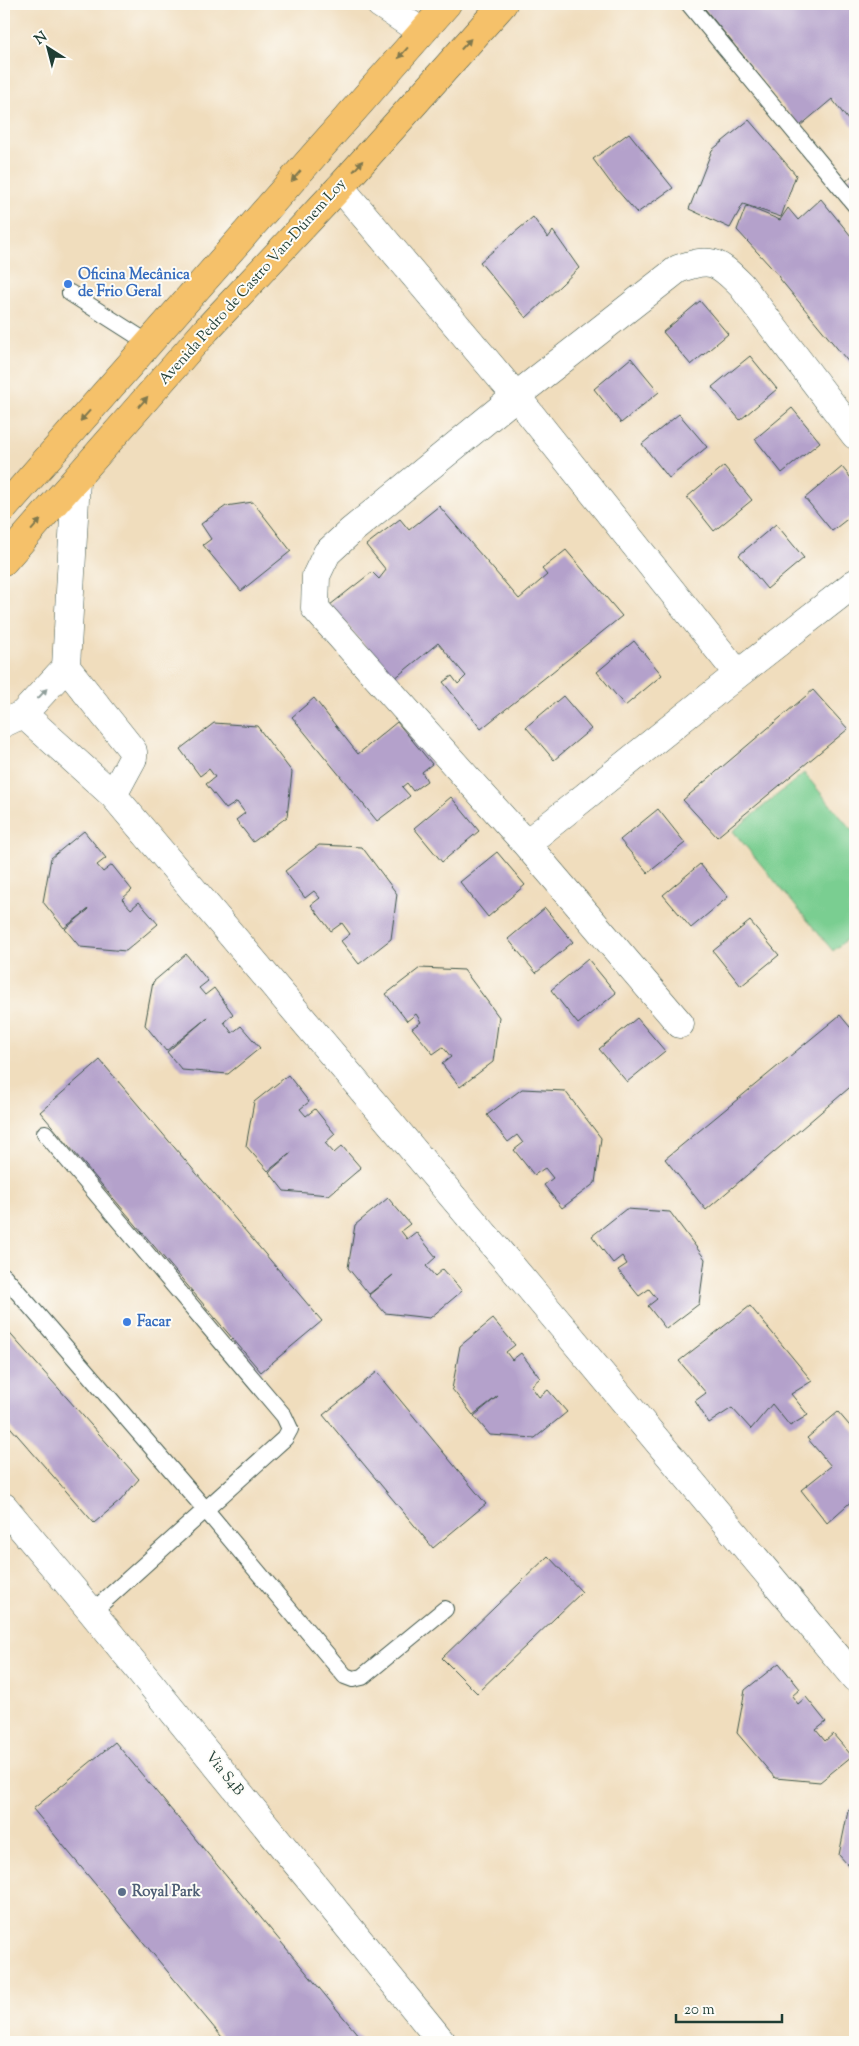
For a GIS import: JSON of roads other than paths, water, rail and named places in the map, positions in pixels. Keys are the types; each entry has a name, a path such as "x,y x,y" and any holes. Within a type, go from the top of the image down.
{"highway":[{"path":"4,508 447,4"},
{"name":"Avenida Pedro de Castro Van-Dúnem Loy","path":"4,561 207,329 340,187 503,4"}],"street":[{"path":"380,4 422,32"},
{"path":"340,187 516,396 738,674"},
{"path":"680,1024 526,844 315,608 316,576 327,553 516,396 678,269 699,261 723,266 740,285 855,435"},
{"path":"76,480 66,667 133,751 132,758 112,795"},
{"path":"526,844 855,583"},
{"path":"66,667 13,718 112,795 516,1272 855,1678"},
{"name":"Via S4B","path":"4,1507 92,1612 442,2042"}],"lane":[{"path":"689,4 855,205"},
{"path":"70,293 150,344"},
{"path":"45,1133 284,1416 290,1429 285,1438 92,1612"},
{"path":"4,1276 205,1509 345,1676 353,1679 362,1677 444,1609"}],"place":[{"name":"Oficina Mecânica de Frio Geral","path":"68,284"},
{"name":"Facar","path":"127,1322"},
{"name":"Royal Park","path":"122,1892"}]}
